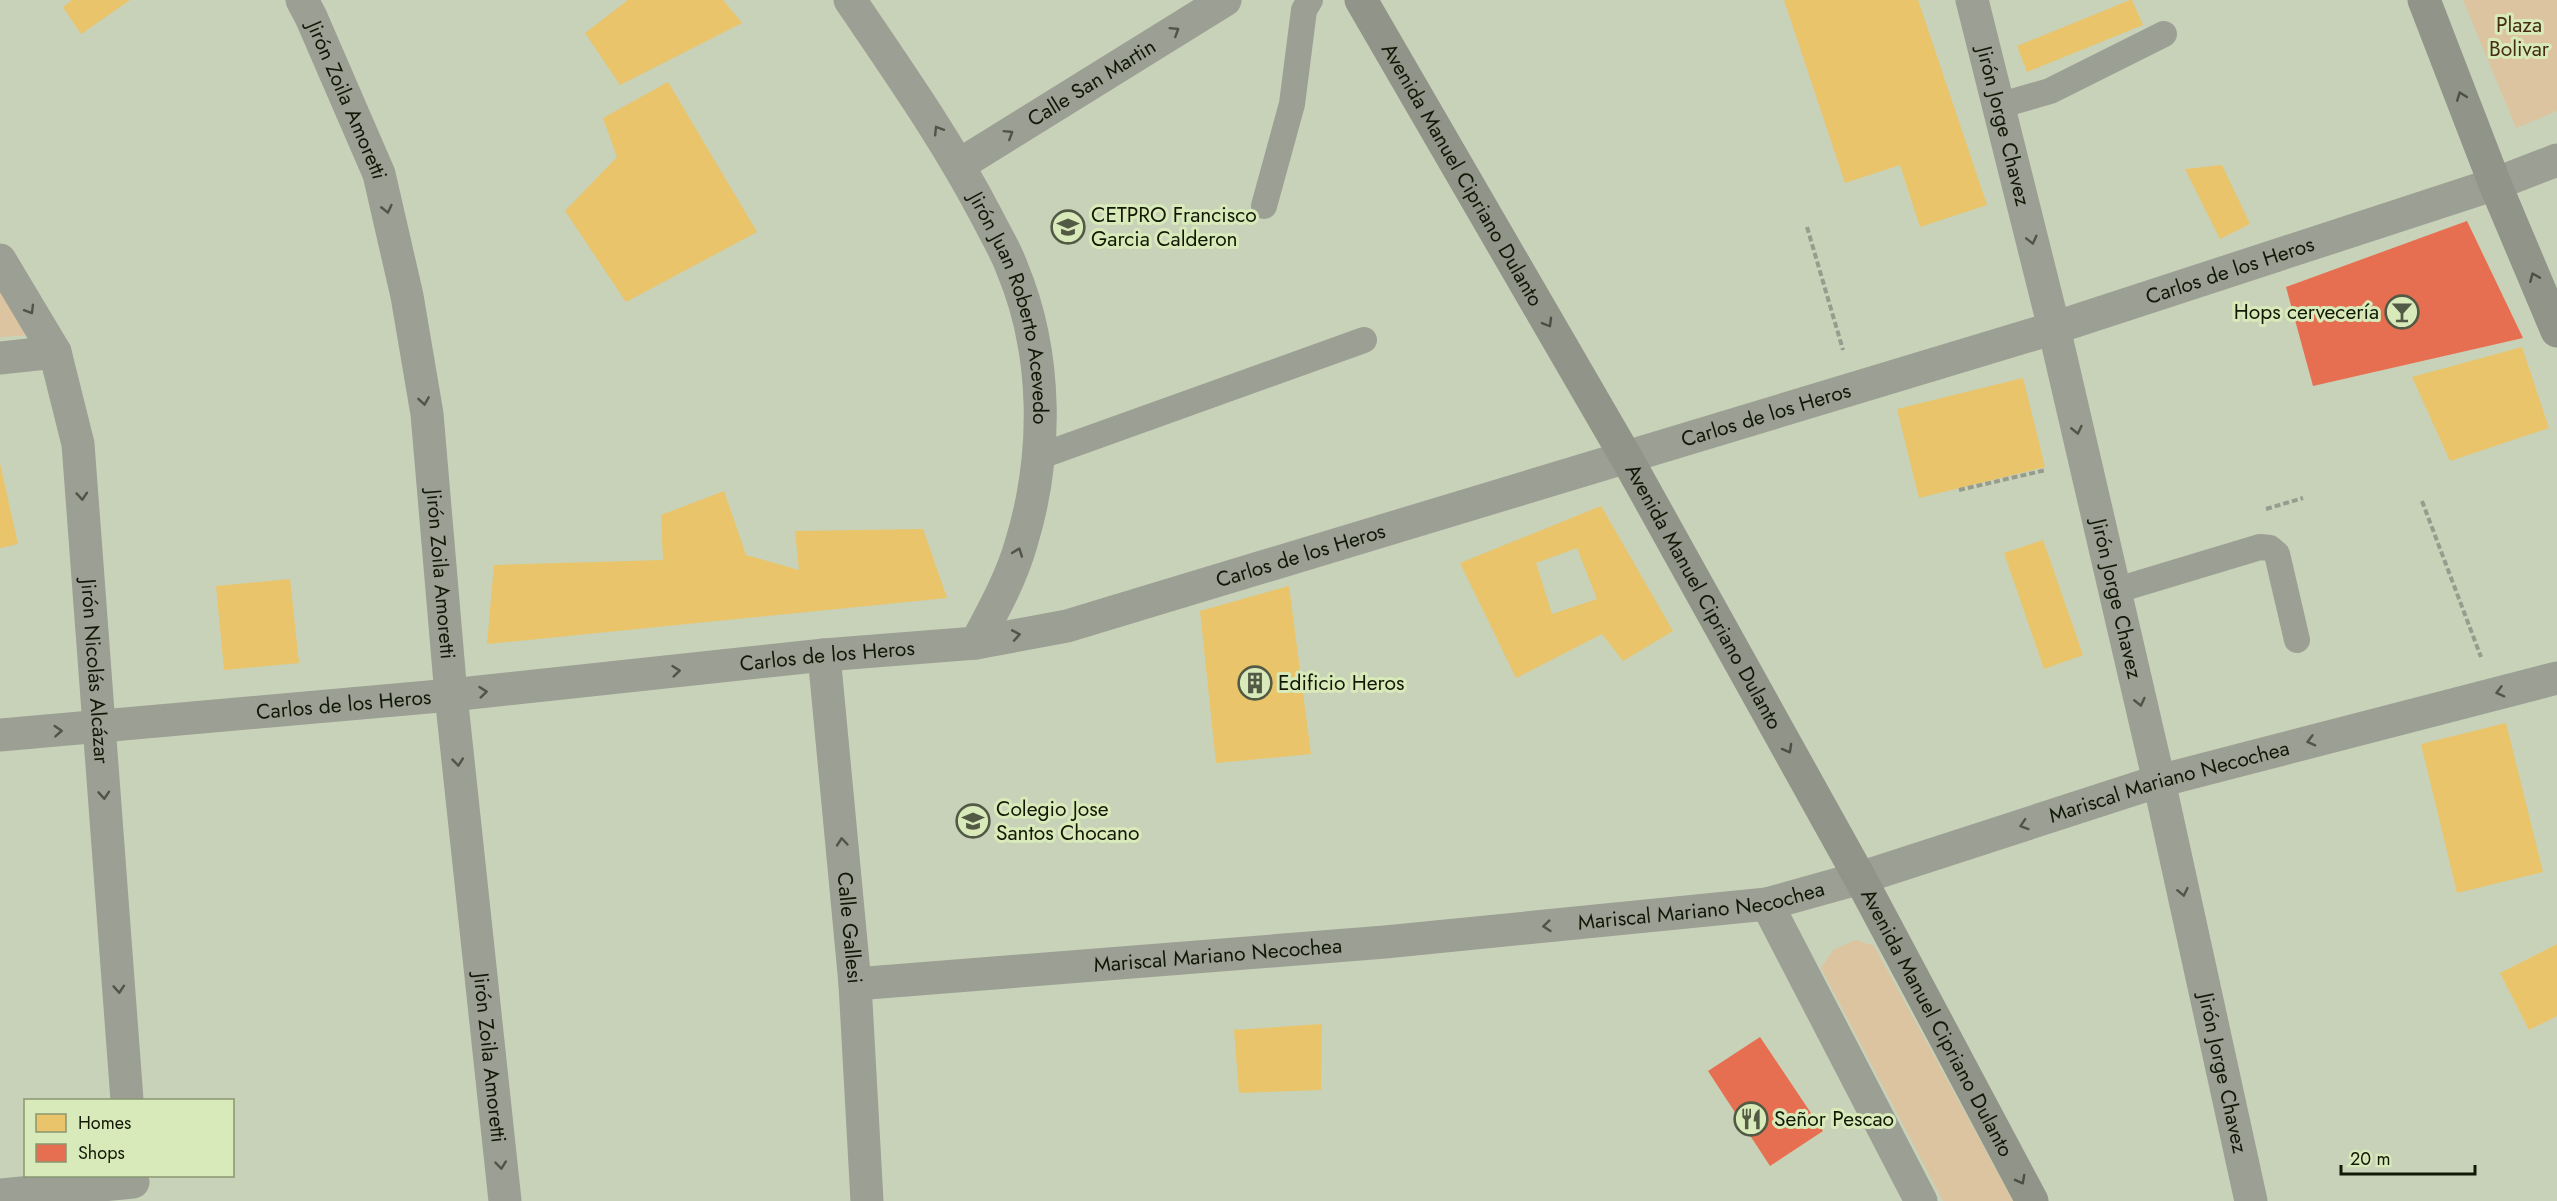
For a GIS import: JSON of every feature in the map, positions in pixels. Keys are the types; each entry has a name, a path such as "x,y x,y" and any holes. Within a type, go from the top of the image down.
{"street":[{"name":"Jirón Zoila Amoretti","path":"302,0 379,174 407,296 427,414 451,695 505,1201"},
{"name":"Jirón Juan Roberto Acevedo","path":"850,0 959,165 1012,267 1026,308 1038,370 1041,426 1037,478 1021,544 1001,596 976,643"},
{"name":"Calle San Martin","path":"959,165 1225,0"},
{"name":"Avenida Manuel Cipriano Dulanto","path":"1361,0 1626,457 1860,878 2032,1201"},
{"name":"Jirón Jorge Chavez","path":"1972,0 2054,328 2251,1201"},
{"path":"2424,0 2557,331"},
{"name":"Carlos de los Heros","path":"0,735 451,695 824,655 976,643 1067,626 2054,328 2496,184 2557,160"},
{"name":"Jirón Nicolás Alcázar","path":"0,260 55,352 78,444 127,1099"},
{"path":"0,358 55,352"},
{"name":"Calle Gallesi","path":"824,655 855,984 867,1201"},
{"name":"Mariscal Mariano Necochea","path":"855,984 1385,942 1767,904 1860,878 2158,782 2557,678"},
{"path":"1767,904 1921,1201"},
{"path":"0,1195 134,1186"}],"lane":[{"path":"1264,206 1292,104 1304,10 1310,0"},
{"path":"1998,106 2050,91 2164,34"},
{"path":"1038,457 1364,340"},
{"path":"2114,591 2260,547 2270,548 2277,554 2297,640"}],"path":[{"path":"1807,227 1854,389"},
{"path":"1959,490 2084,462"},
{"path":"2422,501 2495,693"}],"green space":[{"name":"Plaza Bolivar","path":"2463,0 2557,0 2557,111 2516,128"},
{"path":"0,284 31,335 0,337"},
{"path":"1856,940 1874,946 2013,1201 1943,1201 1821,968 1833,950"}],"building: Homes":[{"path":"72,0 130,0 81,34 63,7"},
{"path":"628,0 723,0 742,23 620,85 585,33"},
{"path":"1784,0 1918,0 1987,205 1920,227 1900,165 1845,183"},
{"path":"2130,0 2143,25 2027,72 2017,46"},
{"path":"668,82 757,232 626,302 565,211 617,157 603,118"},
{"path":"2222,165 2250,224 2220,239 2185,169"},
{"path":"2522,347 2549,428 2450,461 2412,377"},
{"path":"2023,378 2045,467 1919,498 1897,409"},
{"path":"0,464 18,544 0,548"},
{"path":"724,491 746,555 799,570 795,531 923,529 947,598 487,644 494,565 663,560 661,515"},
{"path":"1601,506 1673,631 1623,661 1602,634 1516,678 1460,563","holes":["1577,548 1597,599 1552,614 1536,563"]},
{"path":"2043,540 2083,655 2044,669 2004,553"},
{"path":"290,579 299,663 224,670 216,586"},
{"name":"Edificio Heros","path":"1289,586 1311,754 1216,763 1200,611"},
{"path":"2506,723 2543,872 2457,893 2421,744"},
{"path":"2557,944 2557,1016 2529,1030 2500,973"},
{"path":"1322,1024 1321,1090 1239,1093 1234,1030"}],"building: Shops":[{"name":"Hops cervecería","path":"2467,221 2523,338 2313,386 2286,287"},
{"path":"1760,1037 1823,1131 1770,1166 1708,1071"}],"place":[{"name":"CETPRO Francisco Garcia Calderon","path":"1068,227"},
{"name":"Hops cervecería","path":"2402,312"},
{"name":"Edificio Heros","path":"1255,683"},
{"name":"Colegio Jose Santos Chocano","path":"973,821"},
{"name":"Señor Pescao","path":"1751,1119"}]}
